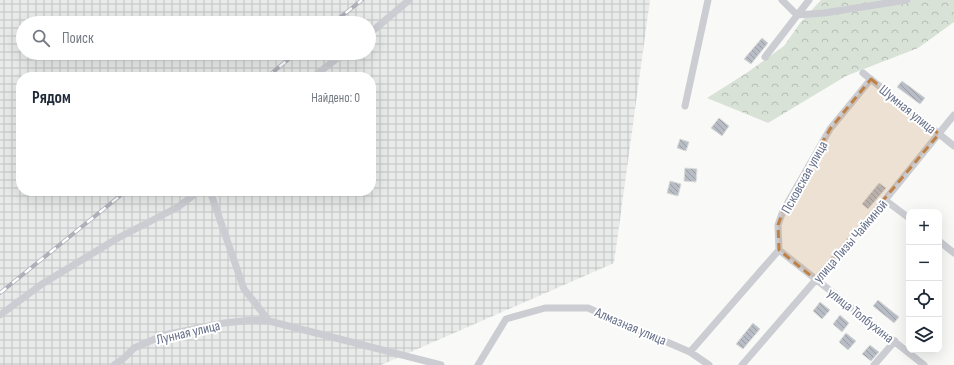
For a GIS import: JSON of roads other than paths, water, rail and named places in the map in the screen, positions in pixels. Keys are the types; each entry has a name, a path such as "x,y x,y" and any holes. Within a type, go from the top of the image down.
{"street":[{"path":"376,28 409,0"},
{"path":"685,106 708,0"},
{"path":"782,0 797,15 824,13 907,0"},
{"path":"765,57 809,0"},
{"path":"319,72 335,60"},
{"name":"Шумная улица","path":"863,72 954,146"},
{"name":"Псковская улица","path":"779,250 778,225 783,210 830,129 871,79"},
{"name":"улица Лизы Чайкиной","path":"742,365 886,200 954,115"},
{"path":"0,315 42,284 118,238 178,207 192,196"},
{"path":"212,196 244,288 269,321"},
{"path":"886,200 906,216"},
{"path":"942,243 954,253"},
{"path":"690,352 779,250"},
{"name":"улица Толбухина","path":"779,250 924,365"},
{"name":"Алмазная улица","path":"478,365 506,319 546,308 588,308 690,352 709,365"},
{"name":"Лунная улица","path":"114,365 126,362 134,348 164,335 224,323 253,320 269,321 440,365"},
{"path":"874,365 895,341"}],"railway":[{"path":"342,16 362,0"},
{"path":"273,72 288,60"},
{"path":"0,293 120,196"}]}
